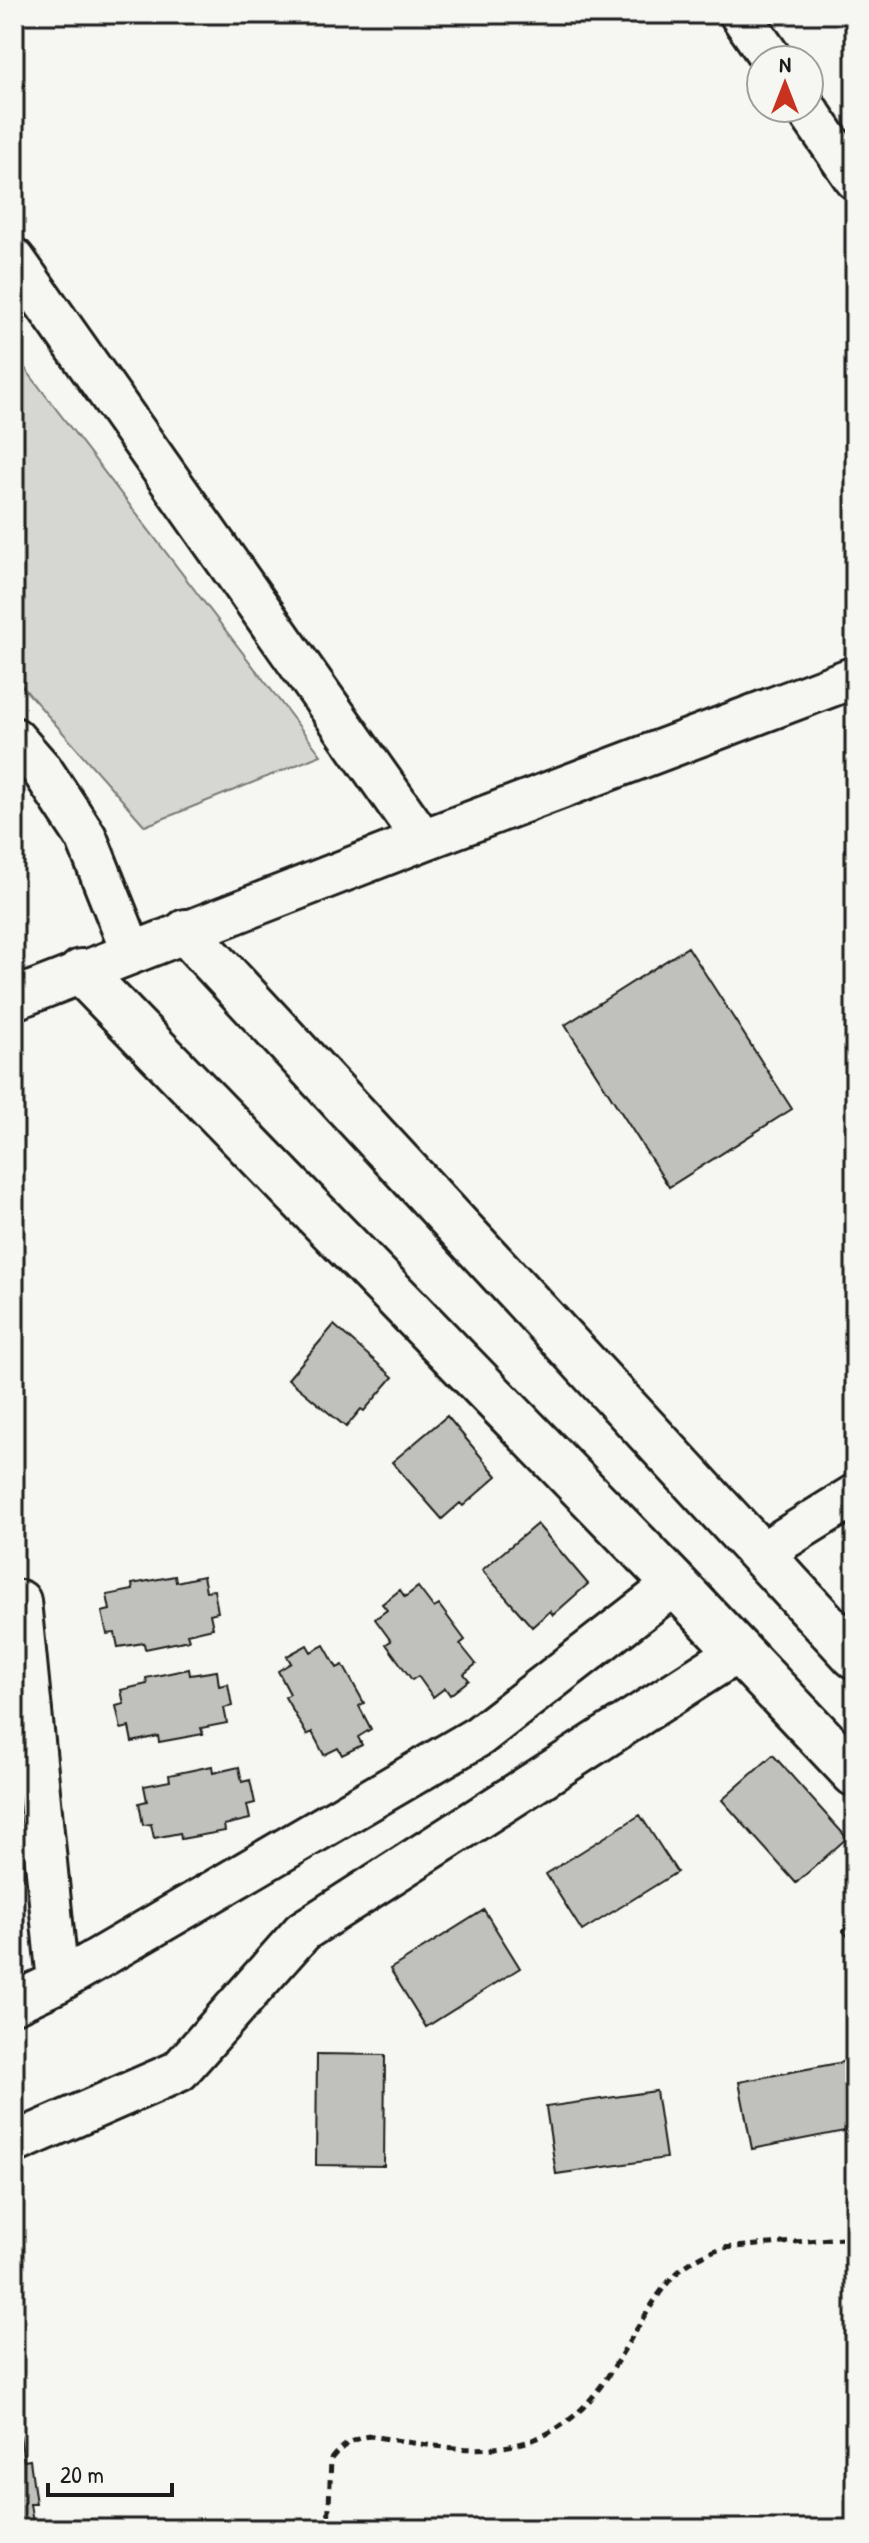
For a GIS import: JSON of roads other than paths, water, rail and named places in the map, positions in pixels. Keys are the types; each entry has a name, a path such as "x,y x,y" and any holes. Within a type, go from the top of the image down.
{"street":[{"path":"740,14 761,44"},
{"path":"817,124 855,179"},
{"path":"14,259 423,840"},
{"path":"14,999 855,677"},
{"path":"14,738 42,770 86,837 132,953"},
{"path":"186,932 760,1554 852,1648"},
{"path":"81,972 675,1584 855,1774"},
{"path":"760,1554 855,1495"},
{"path":"14,2003 58,1982 479,1736 675,1584"},
{"path":"20,1601 58,1982"},
{"path":"14,2143 179,2071 303,1931 739,1651"}]}
